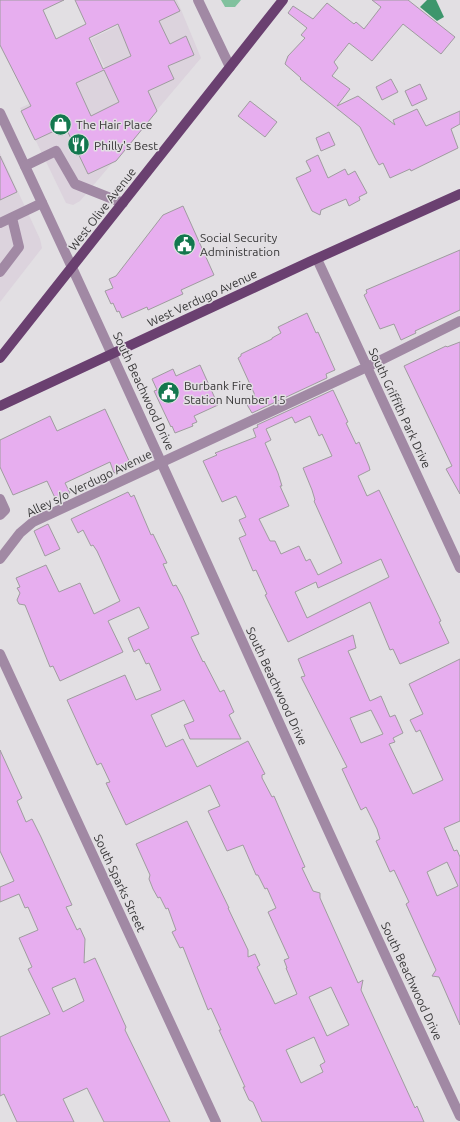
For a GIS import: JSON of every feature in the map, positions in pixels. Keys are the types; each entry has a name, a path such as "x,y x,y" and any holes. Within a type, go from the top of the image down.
{"main road":[{"name":"West Olive Avenue","path":"0,357 283,0"},
{"name":"West Verdugo Avenue","path":"0,406 460,194"}],"street":[{"path":"198,0 230,67"},
{"name":"South Beachwood Drive","path":"0,113 113,354 211,575 460,1116"},
{"path":"25,166 56,151 75,184 122,203"},
{"path":"0,223 42,202"},
{"path":"0,272 19,247 12,218"},
{"name":"South Griffith Park Drive","path":"317,259 460,568"},
{"name":"Alley s/o Verdugo Avenue","path":"0,559 20,533 34,522 367,367 460,321"},
{"path":"0,499 3,512"},
{"name":"South Sparks Street","path":"0,654 216,1122"}],"shaded area":[{"path":"170,0 177,0 201,58 80,201 73,205 66,203 20,108 106,70 91,39"},
{"path":"221,0 241,0 235,7 225,7"},
{"path":"427,0 436,0 444,17 437,21 420,7"},
{"path":"0,153 40,239 42,248 0,302"}],"building":[{"path":"0,0 64,0 43,10 56,39 86,24 75,0 174,0 180,11 159,21 170,44 186,36 194,55 168,66 174,79 148,91 157,111 116,161 88,174 65,126 35,140 21,111 31,106 0,45","holes":["118,24 131,56 103,69 89,38","104,70 119,102 91,116 76,83"]},
{"path":"372,0 408,0 455,37 441,54 403,24 372,61 349,43 334,62 338,68 332,76 350,89 337,106 358,96 395,125 393,120 417,109 426,126 460,111 460,124 451,129 458,148 411,171 410,169 390,178 383,163 379,165 360,127 300,79 301,78 285,64 288,56 305,38 301,35 307,28 288,13 293,6 313,19 327,3 354,24 356,22 364,29 381,7"},
{"path":"391,79 398,92 382,100 376,87"},
{"path":"420,84 427,99 412,106 405,91"},
{"path":"250,101 277,122 265,137 238,116"},
{"path":"329,132 335,145 321,151 316,138"},
{"path":"318,155 328,178 345,169 348,175 355,171 367,193 359,197 360,200 349,206 346,199 321,210 320,215 312,211 296,178 311,171 306,161"},
{"path":"0,156 17,192 0,200"},
{"path":"183,206 214,275 181,290 183,294 148,310 147,307 122,318 119,311 117,312 113,303 111,304 105,291 113,288 109,279 116,276 163,215"},
{"path":"460,250 460,310 415,331 416,333 401,340 394,324 380,329 364,295 367,293 366,290"},
{"path":"307,313 316,333 318,332 335,370 326,374 327,378 252,413 246,403 255,399 254,393 238,358 241,354 281,333 278,327"},
{"path":"460,342 460,494 446,469 452,466 404,366 446,346 447,347"},
{"path":"200,365 218,405 194,416 197,422 192,424 193,426 175,433 154,391 157,390 152,379 173,369 176,376"},
{"path":"333,390 348,422 346,423 356,444 359,442 369,466 370,470 358,476 367,496 379,490 441,621 439,622 449,643 400,664 393,649 390,650 370,602 288,642 265,595 267,594 256,570 253,571 239,538 246,535 239,520 246,517 236,496 222,502 203,461 217,455 215,453 256,437 253,429 258,427 257,425","holes":["310,416 319,436 322,434 332,456 303,468 312,490 314,501 342,563 318,575 310,559 306,561 299,546 281,554 275,541 270,541 259,519 289,506 280,486 282,486 278,473 265,443 271,440 266,429 292,417 295,423","381,559 389,577 307,618 295,592 316,582 318,588"]},
{"path":"105,409 131,465 114,473 110,462 65,483 70,493 56,500 47,481 13,495 0,467 0,440 50,416 57,431"},
{"path":"128,492 131,497 134,495 151,535 153,534 167,563 163,564 173,586 176,585 182,596 199,634 191,637 220,692 224,690 234,712 229,715 241,739 190,739 184,725 194,721 184,700 151,715 166,747 183,739 197,767 248,741 265,774 262,775 262,778 272,797 274,796 305,867 302,868 313,891 320,893 320,898 358,983 363,980 361,990 415,1108 417,1106 424,1122 262,1122 253,1102 249,1100 243,1087 245,1087 219,1030 221,1030 211,1008 208,1010 183,947 180,948 172,932 176,930 168,908 166,909 160,897 158,898 153,889 149,879 150,875 136,844 187,821 248,950 248,957 255,954 260,965 257,967 275,1004 297,994 284,960 289,958 268,912 276,908 267,888 265,889 258,875 256,875 243,845 227,851 208,811 220,806 210,785 126,825 106,783 110,782 101,763 97,765 67,700 125,675 136,700 161,690 149,663 146,664 139,649 134,652 128,638 149,628 139,607 108,621 123,652 60,681 53,666 50,667 25,605 19,604 17,600 20,593 17,588 20,587 16,578 46,565 59,592 80,583 94,614 120,601 97,551 93,545 91,546 83,530 78,533 71,519","holes":["331,987 349,1025 327,1036 309,997","314,1037 325,1062 320,1065 323,1072 301,1083 286,1050"]},
{"path":"48,524 60,549 45,556 34,531"},
{"path":"353,635 356,648 348,651 370,701 381,696 390,717 395,715 403,733 393,738 395,742 389,744 413,794 443,780 420,730 416,732 410,720 423,714 409,684 460,659 460,821 444,828 454,851 457,850 460,857 460,1025 439,977 432,976 436,970 406,904 409,902 394,870 390,872 376,841 380,839 377,829 366,807 361,810 342,769 347,767 301,677 305,676 298,659","holes":["371,710 383,734 361,743 350,718","447,862 458,886 437,896 427,872"]},
{"path":"0,750 22,798 17,801 26,822 32,819 72,905 66,907 77,930 80,928 85,939 84,963 95,958 126,1027 125,1030 170,1122 104,1122 87,1088 63,1099 74,1122 17,1122 4,1094 0,1096 0,1037 50,1014 28,969 32,967 19,938 38,930 28,907 25,908 19,894 0,902 0,887 14,881 0,851","holes":["75,978 84,1001 63,1012 52,988"]}],"place":[{"name":"The Hair Place","path":"60,124"},
{"name":"Philly's Best","path":"78,145"},
{"name":"Social Security Administration","path":"184,244"},
{"name":"Burbank Fire Station Number 15","path":"168,392"}]}
